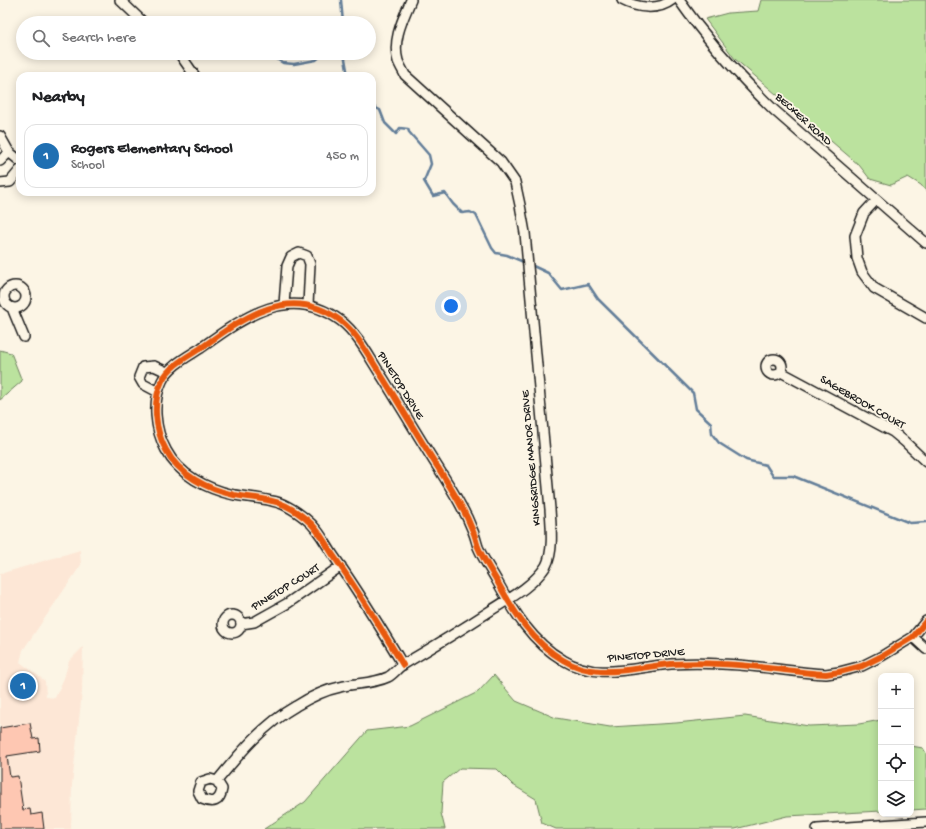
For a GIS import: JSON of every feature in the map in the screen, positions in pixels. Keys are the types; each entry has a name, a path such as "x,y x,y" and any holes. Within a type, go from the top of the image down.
{"street":[{"path":"120,0 137,16"},
{"name":"KINGSRIDGE MANOR DRIVE","path":"217,781 262,731 296,706 329,690 388,677 403,665 508,600 528,585 542,570 546,564 552,540 550,502 526,257 525,233 515,182 501,162 406,75 398,62 396,44 401,24 411,0"},
{"path":"622,0 632,5 652,7 679,1"},
{"name":"BECKER ROAD","path":"679,1 734,70 750,87 774,110 926,243"},
{"path":"183,60 192,72"},
{"path":"0,136 9,152 16,158"},
{"path":"0,161 9,152"},
{"path":"0,183 10,182 16,175"},
{"path":"876,200 864,213 855,236 857,258 862,272 874,288 926,318"},
{"path":"284,304 287,266 291,257 299,253 307,256 310,264 308,305"},
{"path":"12,308 19,307 25,303 26,296 23,290 17,286 10,287 2,297 12,308 24,337"},
{"name":"PINETOP DRIVE","path":"167,372 230,327 263,309 284,304 308,305 339,319 350,328 362,345 460,505 472,528 478,546 508,600 534,636 547,650 574,666 598,671 629,670 670,664 698,663 728,664 826,674 862,666 882,656 913,637 926,621"},
{"path":"158,392 143,384 139,376 143,367 154,366 167,372 158,392 156,415 159,436 165,450 173,461 184,472 211,489 231,494 275,501 292,508 310,522 341,566 403,665"},
{"name":"SAGEBROOK COURT","path":"781,372 893,432 926,462"},
{"name":"PINETOP COURT","path":"241,624 254,622 288,603 341,566"},
{"path":"913,637 926,649"},
{"path":"817,829 926,822"}],"shaded area":[{"path":"80,550 81,565 23,650 20,662 45,681 46,697 55,698 64,678 69,661 83,647 82,692 72,785 71,829 0,829 0,574"}],"green space":[{"path":"761,0 926,0 926,191 921,185 908,177 891,185 870,179 859,165 735,59 705,19 728,13 758,11"},
{"path":"0,350 11,353 22,381 0,400"},
{"path":"494,675 516,701 556,718 610,727 676,723 745,716 809,726 859,724 878,721 878,811 787,816 735,829 556,829 542,823 536,799 513,785 497,769 460,768 443,782 441,813 445,829 264,829 305,802 367,731 410,726 478,692"},
{"path":"914,746 923,748 926,753 926,809 914,810"}],"building":[{"path":"30,723 33,739 39,738 40,751 7,756 10,777 18,776 23,810 30,809 31,815 42,813 44,829 0,829 0,728"}],"waterway":[{"path":"341,0 342,16"},
{"path":"278,60 283,63 294,64 316,60"},
{"path":"345,60 347,72"},
{"path":"376,108 380,110 385,123 396,134 400,128 408,129 429,155 431,164 424,181 433,196 445,193 462,213 470,212 476,215 492,248 496,253 507,255 526,263"},
{"path":"531,265 548,273 562,290 588,284 598,299 693,393 696,409 711,423 712,434 719,443 746,460 766,465 773,476 793,476 910,523 926,522"}],"cycle path":[{"path":"403,665 378,623 321,536 310,523 286,505 263,499 234,495 204,485 186,474 178,467 162,442 157,425 156,407 159,389 165,376 179,362 217,336 234,325 268,309 286,305 304,305 322,310 341,321 359,340 464,511 482,556 517,615 542,644 563,660 589,670 602,671 630,670 671,664 709,663 826,674 862,666 882,656 913,637 926,621"}],"place":[{"name":"Rogers Elementary School","path":"23,686"}]}
